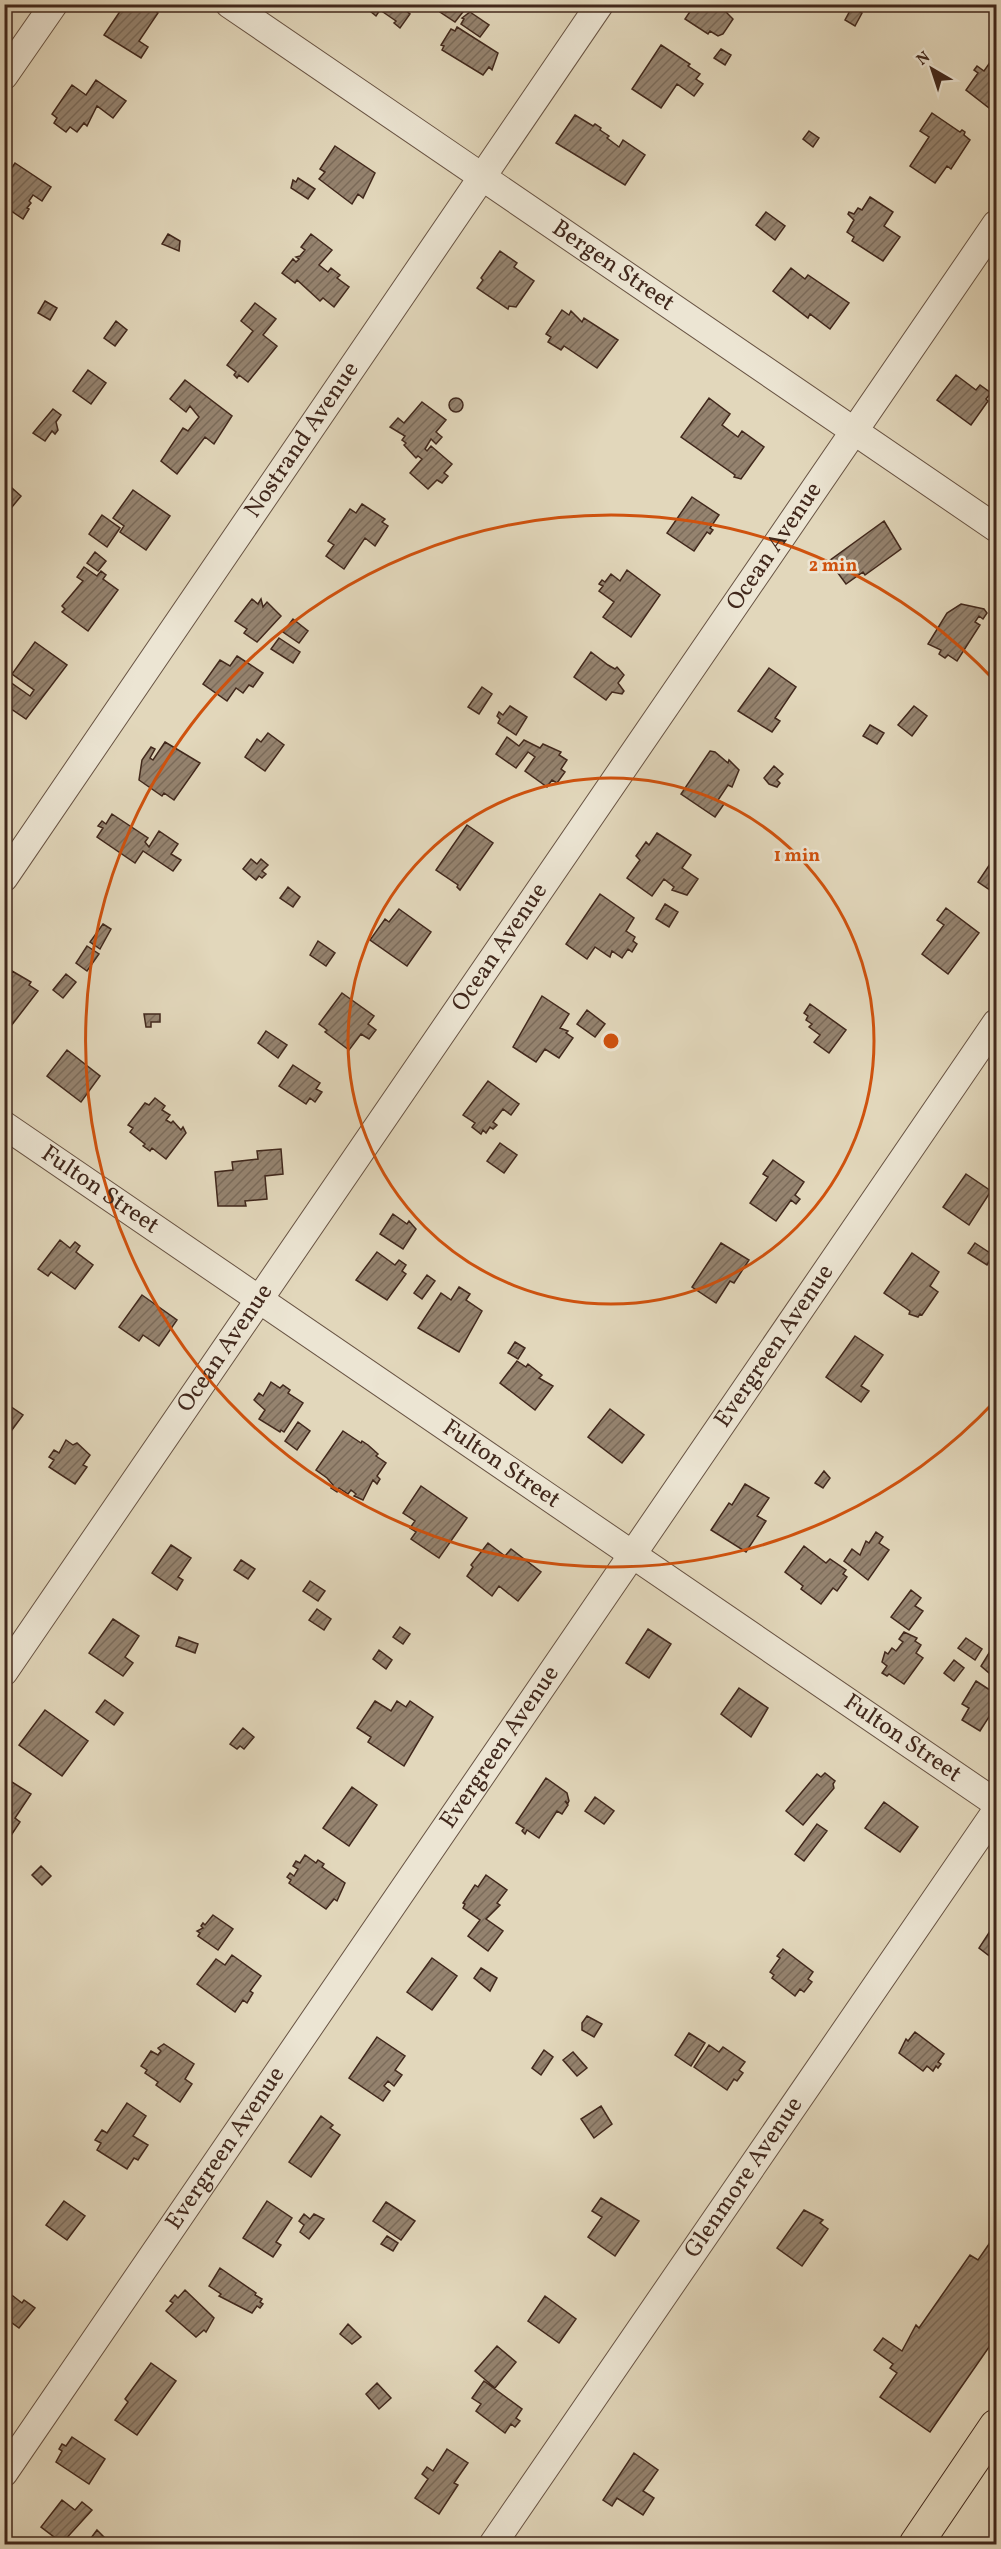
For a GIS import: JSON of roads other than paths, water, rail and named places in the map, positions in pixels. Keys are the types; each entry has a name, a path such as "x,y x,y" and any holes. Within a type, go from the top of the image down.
{"main road":[{"path":"916,2544 996,2426"}],"street":[{"path":"4,76 54,4"},
{"name":"Bergen Street","path":"229,4 996,528"},
{"name":"Nostrand Avenue","path":"4,878 600,4"},
{"name":"Ocean Avenue","path":"4,1671 257,1299 855,433 996,224"},
{"name":"Evergreen Avenue","path":"4,2473 996,1023"},
{"name":"Fulton Street","path":"4,1125 996,1803"},
{"name":"Glenmore Avenue","path":"493,2544 996,1811"}]}
